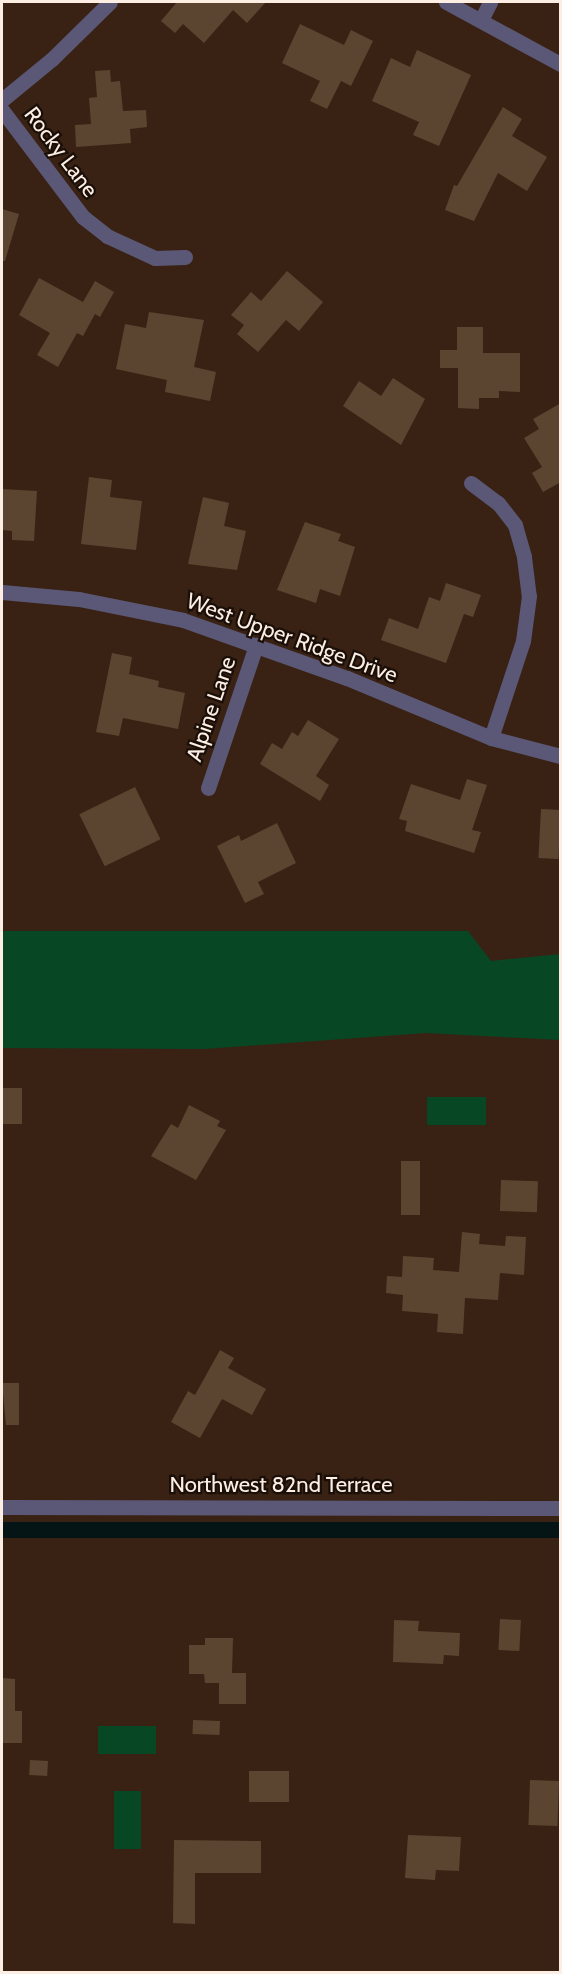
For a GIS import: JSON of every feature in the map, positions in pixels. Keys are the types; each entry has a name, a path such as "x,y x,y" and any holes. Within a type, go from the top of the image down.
{"street":[{"path":"2,100 52,59 110,2"},
{"path":"446,2 561,64"},
{"path":"480,20 490,2"},
{"name":"Rocky Lane","path":"2,110 83,217 107,236 155,258 185,257"},
{"path":"471,483 498,503 514,525 524,557 529,596 523,640 491,738"},
{"name":"West Upper Ridge Drive","path":"2,592 79,599 183,620 347,678 491,738 561,756"},
{"name":"Alpine Lane","path":"208,788 256,645"},
{"name":"Northwest 82nd Terrace","path":"2,1507 561,1508"}],"green space":[{"path":"2,931 468,931 491,961 560,954 560,1040 426,1033 204,1049 2,1048"},
{"path":"427,1097 486,1097 486,1125 427,1125"},
{"path":"98,1726 156,1726 156,1754 98,1754"},
{"path":"114,1791 141,1791 141,1849 114,1849"}],"building":[{"path":"177,2 266,2 247,23 233,10 204,43 183,24 175,33 161,21"},
{"path":"300,24 344,45 351,30 373,41 351,86 341,81 327,109 310,101 320,81 282,63"},
{"path":"417,50 471,75 439,146 413,135 419,122 372,101 391,58 410,67"},
{"path":"110,70 111,82 120,81 123,111 146,110 147,127 130,129 131,143 76,147 75,125 91,124 89,98 97,97 95,71"},
{"path":"503,107 522,119 512,136 547,157 527,191 498,173 474,221 445,210 454,185 457,186"},
{"path":"2,209 19,214 5,261 2,261"},
{"path":"287,271 323,302 299,331 286,320 258,352 237,334 244,325 231,315 251,292 261,301"},
{"path":"39,278 83,302 95,281 114,292 100,317 95,314 83,336 77,333 58,367 37,355 50,333 19,315"},
{"path":"149,312 204,320 194,367 216,372 210,401 165,392 167,380 116,369 125,324 146,328"},
{"path":"457,327 483,327 483,353 520,353 520,392 499,391 499,398 479,398 479,409 458,408 458,368 440,368 440,350 457,350"},
{"path":"393,378 425,399 401,445 343,406 359,381 381,396"},
{"path":"561,403 561,482 543,492 532,473 542,467 524,438 539,429 533,419"},
{"path":"89,477 112,480 110,497 142,501 136,550 81,544"},
{"path":"2,489 37,491 34,541 12,540 12,531 2,530"},
{"path":"203,497 229,503 224,526 246,531 237,570 188,564"},
{"path":"305,522 341,534 338,541 355,547 340,596 320,589 316,603 277,590"},
{"path":"446,583 481,595 473,617 464,614 446,663 381,640 389,618 418,629 429,597 440,601"},
{"path":"112,653 132,657 129,674 159,681 158,687 185,693 178,729 123,718 119,736 96,732"},
{"path":"308,720 339,739 316,776 329,785 320,801 260,764 272,743 282,749 292,732 298,736"},
{"path":"467,779 487,785 472,830 481,832 474,853 405,831 407,821 399,819 411,784 460,800"},
{"path":"135,787 160,839 105,866 79,814"},
{"path":"541,809 560,810 558,859 538,858"},
{"path":"277,823 296,863 258,882 264,894 245,903 217,846 239,835 241,841"},
{"path":"2,1088 22,1088 22,1124 2,1124"},
{"path":"189,1105 220,1121 217,1126 226,1130 196,1180 151,1156 171,1124 178,1128"},
{"path":"401,1161 420,1161 420,1215 401,1215"},
{"path":"501,1180 538,1181 537,1212 500,1211"},
{"path":"462,1232 480,1234 479,1244 505,1246 506,1236 526,1237 524,1275 500,1273 498,1300 465,1298 463,1334 437,1332 438,1314 402,1311 403,1295 386,1293 387,1276 402,1277 403,1256 434,1258 433,1270 459,1272"},
{"path":"220,1350 234,1358 228,1368 266,1389 252,1415 222,1399 200,1438 171,1422 188,1391 195,1395"},
{"path":"2,1383 19,1383 19,1425 6,1425"},
{"path":"500,1619 521,1620 519,1651 498,1650"},
{"path":"394,1620 419,1621 418,1631 460,1633 459,1656 444,1655 443,1664 393,1662"},
{"path":"205,1638 233,1638 232,1673 246,1673 246,1704 219,1704 219,1683 205,1683 204,1674 189,1674 189,1645 205,1645"},
{"path":"2,1678 15,1679 15,1711 22,1711 22,1743 2,1743"},
{"path":"193,1720 220,1721 219,1735 193,1734"},
{"path":"30,1760 48,1761 47,1776 29,1775"},
{"path":"249,1771 289,1771 289,1802 249,1802"},
{"path":"530,1780 559,1781 557,1826 528,1825"},
{"path":"408,1835 461,1837 459,1871 436,1870 435,1880 405,1878"},
{"path":"174,1840 261,1841 261,1873 195,1873 195,1924 173,1923"}],"waterway":[{"path":"2,1530 560,1530"}]}
